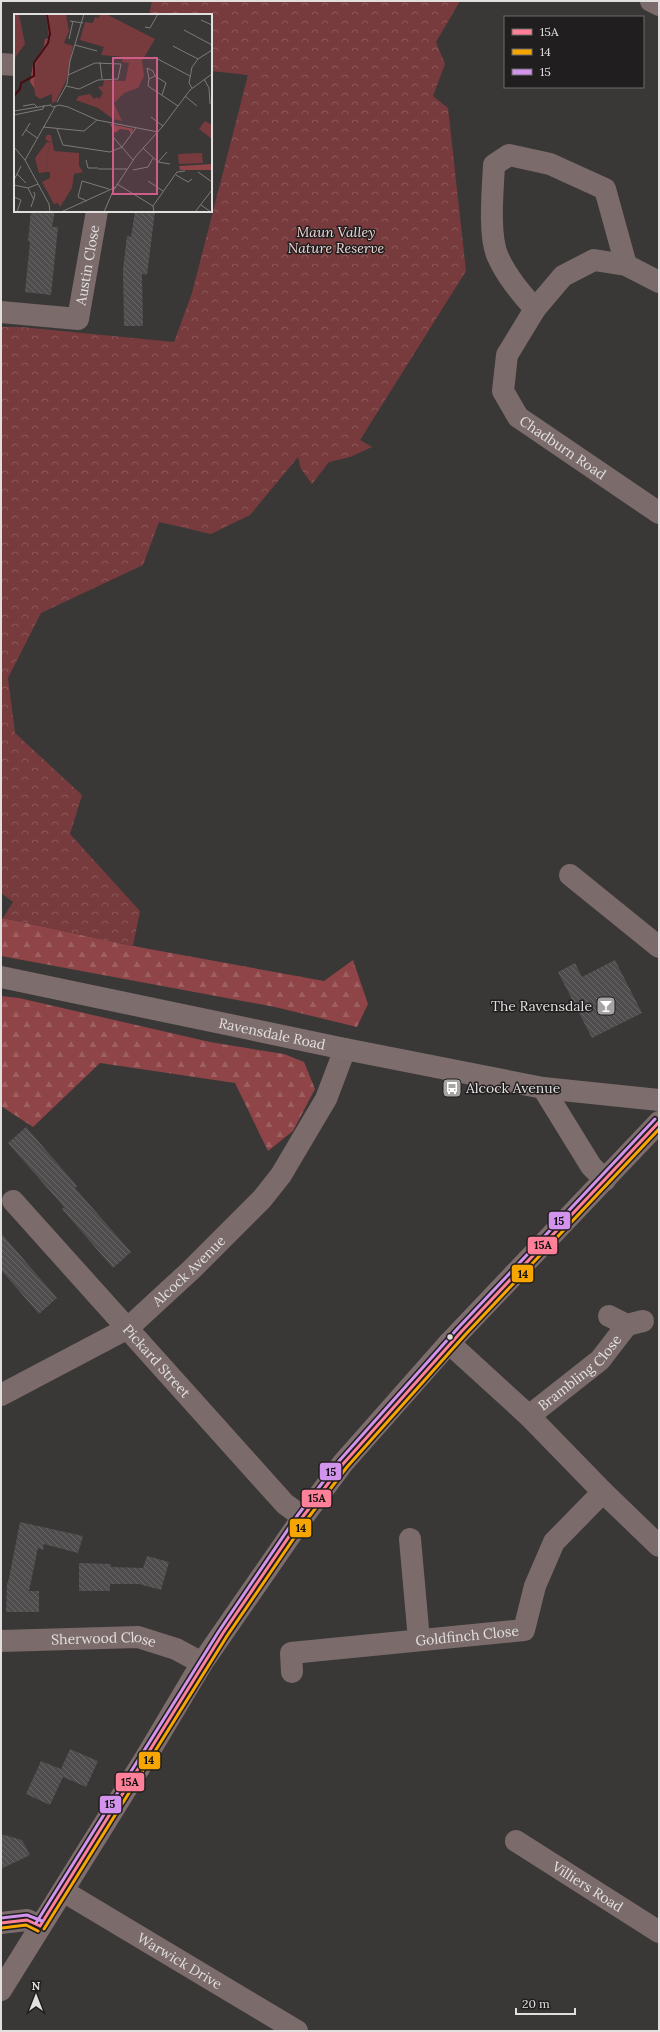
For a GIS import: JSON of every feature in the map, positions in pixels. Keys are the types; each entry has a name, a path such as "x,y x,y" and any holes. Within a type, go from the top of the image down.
{"main road":[{"name":"Ravensdale Road","path":"1,977 345,1049 543,1088 659,1100"},
{"path":"543,1088 591,1166 605,1180"},
{"path":"1,1990 202,1663 303,1517 343,1463 449,1343 656,1126 640,1114 622,1097"}],"street":[{"path":"651,1 659,6"},
{"path":"1,64 14,65"},
{"path":"535,310 508,276 497,255 492,218 494,165 509,155 550,164 606,189 626,265"},
{"name":"Austin Close","path":"1,312 78,319 97,212"},
{"name":"Chadburn Road","path":"659,282 626,265 594,260 563,276 535,310 507,355 503,391 518,417 659,513"},
{"path":"570,875 659,947"},
{"name":"Alcock Avenue","path":"1,1395 128,1328 192,1270 262,1199 281,1175 326,1099 345,1049"},
{"name":"Pickard Street","path":"13,1201 285,1504 303,1517"},
{"name":"Brambling Close","path":"529,1416 600,1360 626,1321"},
{"path":"449,1343 529,1416 603,1492 659,1546"},
{"name":"Goldfinch Close","path":"292,1672 291,1653 524,1630 535,1586 554,1542 603,1492"},
{"path":"410,1539 419,1640"},
{"name":"Sherwood Close","path":"1,1641 138,1637 176,1649 202,1663"},
{"name":"Villiers Road","path":"516,1842 659,1932"},
{"name":"Warwick Drive","path":"63,1891 297,2031"},
{"path":"1,1922 27,1920 40,1926"}],"green space":[{"name":"Maun Valley Nature Reserve","path":"152,1 460,1 436,42 445,64 433,96 448,108 466,271 360,440 372,447 350,457 329,462 312,484 301,469 298,457 250,515 211,534 159,522 143,565 41,613 8,678 15,733 82,795 70,834 140,911 133,946 3,918 13,902 1,893 1,327 21,327 174,342 192,293 248,75 212,71 212,14 149,14"},
{"path":"3,918 133,946 324,981 353,960 368,1004 357,1027 275,1007 1,956 1,921"},
{"path":"1,996 19,998 210,1042 284,1054 304,1062 315,1089 293,1131 268,1151 235,1083 100,1063 33,1127 1,1106"}],"building":[{"path":"31,212 55,212 52,227 58,227 51,295 25,292 30,242 28,241"},
{"path":"135,212 155,212 147,275 142,274 143,326 124,326 123,270 127,236 131,237"},
{"name":"The Ravensdale","path":"615,960 642,1013 592,1038 558,972 575,963 582,977"},
{"path":"26,1127 77,1186 75,1188 131,1252 113,1268 62,1209 64,1207 8,1143"},
{"path":"1,1233 57,1298 39,1314 1,1270"},
{"path":"20,1522 83,1536 78,1553 44,1544 43,1550 38,1548 29,1591 39,1591 39,1612 6,1612 7,1583"},
{"path":"147,1556 169,1562 161,1590 139,1584 110,1584 110,1591 79,1591 79,1563 111,1564 111,1567 143,1568"},
{"path":"70,1749 98,1761 86,1787 63,1777 50,1805 26,1794 41,1761 61,1769"},
{"path":"1,1834 22,1840 30,1855 1,1869"}],"transit line":[{"name":"15","path":"36,1923 219,1631 297,1516 339,1461 458,1328 655,1119"},
{"name":"15A","path":"40,1926 223,1633 301,1519 343,1464 461,1332 659,1122"},
{"name":"14","path":"44,1929 227,1636 305,1522 347,1467 465,1335 659,1129"},
{"name":"15","path":"1,1918 27,1915 42,1921"},
{"name":"15A","path":"1,1923 27,1920 40,1926"},
{"name":"14","path":"2,1928 26,1925 38,1931"}],"place":[{"name":"The Ravensdale","path":"606,1006"},
{"name":"Alcock Avenue","path":"452,1088"}]}
